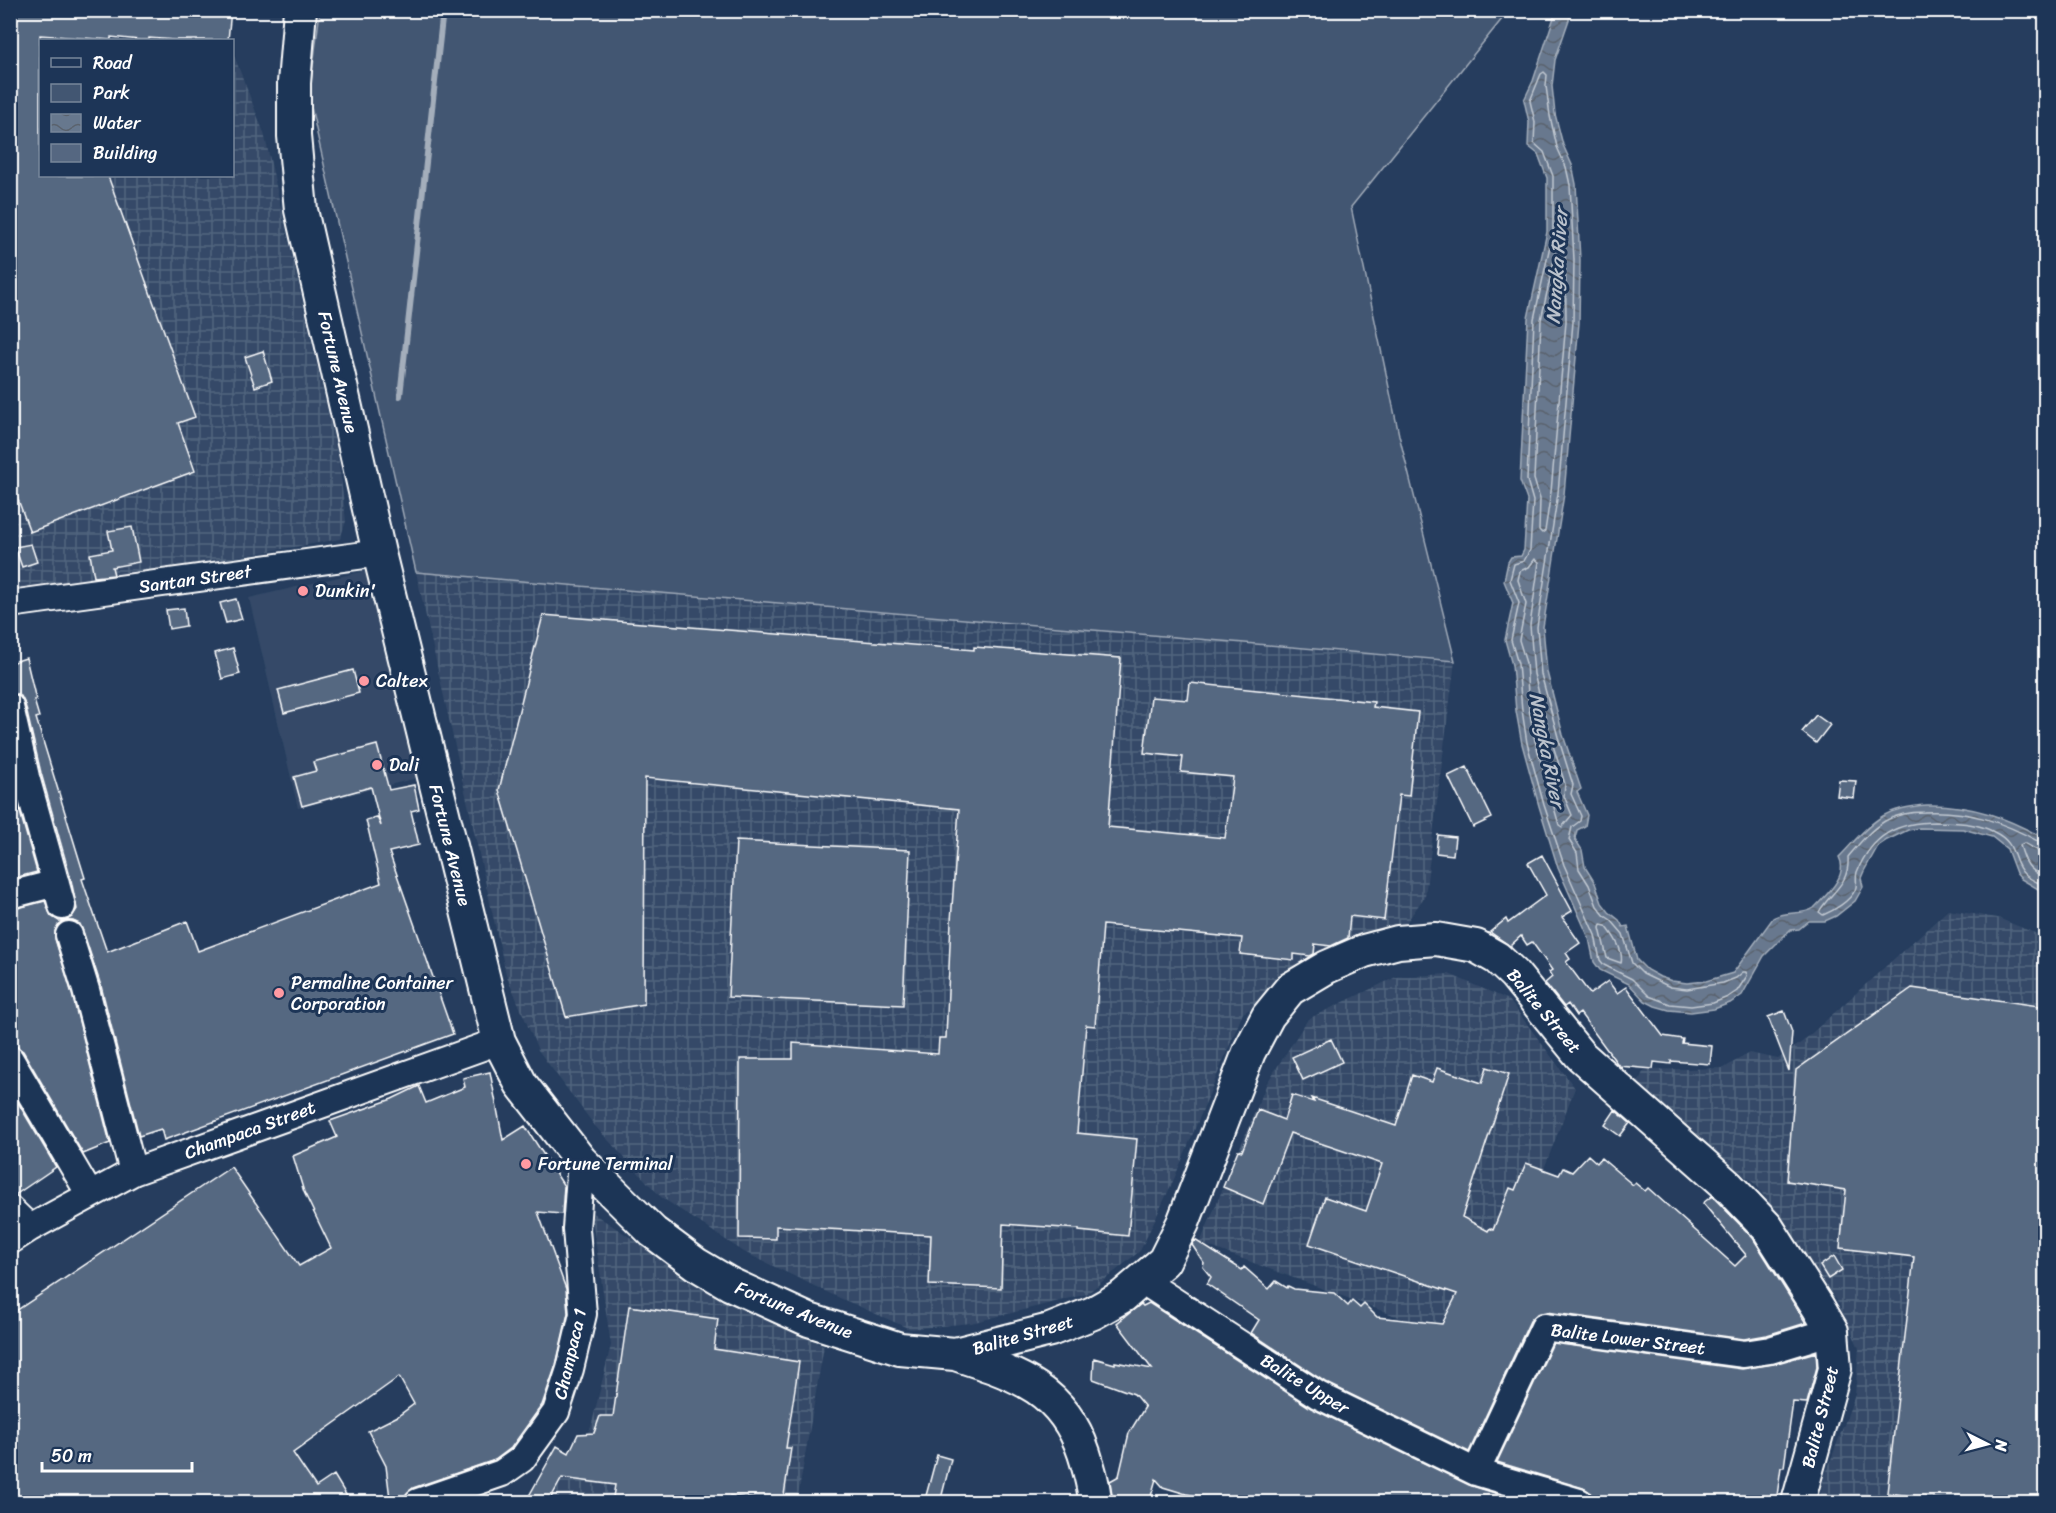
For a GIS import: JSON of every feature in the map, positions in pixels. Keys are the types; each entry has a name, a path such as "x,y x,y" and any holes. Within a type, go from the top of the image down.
{"main road":[{"name":"Fortune Avenue","path":"300,10 294,83 294,136 301,210 379,554 499,1041 521,1084 581,1161 653,1232 696,1264 730,1284 809,1320 900,1349 955,1354"},
{"name":"Balite Street","path":"955,1354 1050,1330 1093,1313 1123,1296 1164,1261 1183,1223 1249,1052 1268,1016 1290,989 1327,967 1364,951 1398,942 1436,939 1476,946 1497,958 1514,975 1580,1055 1728,1186 1767,1227 1797,1271 1832,1331 1835,1369 1797,1503"},
{"path":"955,1354 1016,1376 1037,1388 1056,1403 1081,1443 1090,1472 1095,1503"}],"street":[{"name":"Santan Street","path":"10,604 379,554"},
{"path":"10,707 26,777 59,895 10,895"},
{"path":"69,935 86,990 133,1172"},
{"name":"Champaca Street","path":"20,1234 133,1172 499,1041"},
{"path":"10,1059 90,1195"},
{"name":"Champaca 1","path":"418,1503 502,1473 522,1459 556,1412 570,1369 583,1314 576,1229 581,1161"},
{"path":"10,1209 20,1234"},
{"name":"Balite Upper","path":"1143,1281 1318,1395 1476,1472 1579,1503"},
{"name":"Balite Lower Street","path":"1476,1472 1544,1327 1744,1354 1770,1350 1832,1331"}],"shaded area":[{"path":"11,39 39,39 39,177 234,177 234,56 264,133 339,462 346,521 340,539 89,583 11,593"},
{"path":"373,569 425,776 298,808 249,598"},
{"path":"416,572 1455,661 1425,896 1397,936 1315,970 1243,1013 1174,1179 1140,1251 1087,1294 971,1323 910,1329 744,1252 661,1197 595,1126 538,1050 506,974"},
{"path":"1948,910 1998,918 2045,937 2045,1502 1819,1502 1823,1481 1855,1395 1859,1348 1839,1304 1757,1186 1637,1085 1644,1070 1724,1068 1749,1053 1778,1059 1802,1042"},
{"path":"1449,974 1509,1000 1575,1088 1476,1346 1200,1243 1267,1083 1308,1019 1396,977"},
{"path":"591,1212 733,1304 824,1346 797,1502 546,1502 591,1427 611,1345"}],"green space":[{"path":"320,11 1506,11 1502,19 1351,207 1399,435 1455,661 416,572 309,98"}],"water":[{"name":"Nangka River","path":"1556,11 1572,11 1555,60 1552,86 1555,114 1576,184 1580,260 1579,323 1564,494 1543,627 1547,672 1563,735 1581,789 1577,792 1587,815 1585,826 1577,830 1575,839 1582,850 1585,867 1595,883 1602,903 1623,927 1628,926 1637,960 1647,970 1672,981 1687,983 1706,981 1733,973 1773,918 1814,908 1839,878 1841,864 1839,857 1871,825 1893,811 1927,805 1959,807 2003,819 2045,839 2045,893 2021,879 2016,873 2007,849 1992,837 1963,829 1919,828 1908,830 1887,840 1878,846 1864,871 1861,878 1863,887 1855,901 1836,916 1825,921 1809,921 1799,929 1790,930 1764,956 1742,995 1714,1009 1691,1012 1655,1006 1645,1001 1629,984 1600,970 1594,962 1589,938 1558,868 1522,744 1516,711 1512,665 1505,640 1513,603 1504,581 1511,557 1521,556 1524,550 1527,500 1520,481 1528,318 1547,232 1547,178 1538,154 1528,146 1529,122 1524,100 1533,81"}],"building":[{"path":"10,10 231,10 228,39 111,37 111,39 97,39 40,35 39,39 39,177 108,177 195,417 178,423 195,471 30,532 10,478"},
{"path":"263,351 272,381 255,387 245,357"},
{"path":"132,527 139,562 112,567 114,575 94,577 90,554 112,550 108,531"},
{"path":"31,544 37,562 22,567 15,547"},
{"path":"236,599 242,619 226,623 220,603"},
{"path":"184,608 186,626 169,629 166,610"},
{"path":"543,615 974,650 974,647 1121,658 1108,827 1225,838 1233,777 1181,772 1183,757 1144,753 1151,697 1188,700 1190,683 1374,702 1373,707 1418,712 1409,796 1399,795 1384,920 1350,916 1348,938 1331,946 1315,944 1314,954 1310,956 1294,954 1294,960 1240,954 1242,938 1103,925 1095,1026 1086,1025 1077,1133 1137,1139 1128,1236 1079,1231 1079,1229 1003,1224 1001,1288 929,1285 931,1235 776,1226 776,1239 739,1238 740,1059 793,1059 793,1043 938,1054 939,1038 946,1038 959,809 645,778 644,1004 566,1017 499,790"},
{"path":"233,648 240,674 222,679 215,653"},
{"name":"Permaline Container Corporation","path":"26,658 39,717 36,718 85,878 82,879 107,952 187,921 198,951 381,883 366,820 377,817 381,826 371,787 302,806 294,777 316,771 313,762 377,745 389,790 414,785 419,809 411,811 419,845 389,852 453,1034 164,1140 161,1129 139,1136 101,986 83,931 80,924 65,921 72,917 77,909 71,880 41,773 25,704 21,696 12,693 10,687 10,663"},
{"path":"353,670 359,693 284,713 278,690"},
{"path":"1816,715 1830,725 1816,743 1802,732"},
{"path":"1467,767 1492,818 1473,827 1448,776"},
{"path":"10,777 37,872 10,879"},
{"path":"1839,780 1856,781 1854,798 1837,796"},
{"path":"1438,835 1455,837 1453,855 1436,853"},
{"path":"736,841 910,850 903,1005 728,997"},
{"path":"1542,855 1572,911 1562,917 1580,943 1566,953 1570,959 1566,962 1590,994 1608,981 1617,993 1626,987 1663,1036 1683,1039 1682,1043 1712,1046 1710,1064 1671,1061 1671,1064 1654,1062 1653,1069 1619,1066 1580,1013 1576,1016 1568,1004 1564,1007 1545,983 1552,977 1549,972 1552,970 1532,942 1527,945 1521,936 1510,946 1490,932 1506,919 1508,923 1546,895 1528,863"},
{"path":"45,901 51,916 64,921 55,931 55,939 72,994 110,1143 83,1154 23,1051 14,1045 10,1035 10,910"},
{"path":"1912,988 2046,1007 2046,1503 1970,1503 1887,1493 1914,1257 1840,1248 1846,1190 1787,1181 1796,1070"},
{"path":"1784,1011 1792,1032 1789,1071 1768,1017"},
{"path":"1331,1039 1342,1062 1303,1080 1292,1057"},
{"path":"1487,1067 1509,1074 1462,1217 1488,1231 1490,1228 1493,1230 1510,1188 1515,1190 1526,1163 1559,1175 1563,1168 1572,1172 1588,1155 1597,1163 1601,1158 1633,1185 1635,1183 1645,1191 1648,1188 1735,1266 1746,1255 1703,1203 1712,1196 1753,1238 1806,1323 1767,1335 1744,1339 1546,1312 1537,1314 1530,1321 1469,1452 1325,1382 1251,1333 1259,1320 1207,1284 1211,1277 1192,1245 1195,1240 1242,1270 1244,1267 1269,1289 1276,1281 1287,1288 1288,1286 1294,1289 1334,1293 1348,1306 1352,1301 1360,1308 1364,1304 1377,1317 1442,1324 1457,1294 1309,1244 1325,1197 1366,1211 1382,1164 1290,1133 1263,1204 1223,1187 1238,1150 1242,1151 1258,1110 1284,1120 1292,1095 1314,1102 1312,1098 1396,1126 1412,1075 1432,1082 1437,1068 1482,1083"},
{"path":"490,1072 503,1140 525,1126 564,1186 562,1214 538,1212 566,1289 568,1313 556,1365 542,1405 511,1448 495,1460 413,1488 404,1497 390,1498 386,1466 368,1431 398,1416 414,1404 399,1377 293,1453 316,1487 334,1475 351,1503 10,1503 10,1315 231,1167 299,1266 331,1248 304,1192 293,1156 337,1137 330,1121 392,1099 419,1086 426,1103 465,1087 463,1078"},
{"path":"10,1089 56,1167 15,1195 10,1194"},
{"path":"1615,1110 1630,1123 1620,1136 1605,1125"},
{"path":"1834,1256 1842,1270 1828,1279 1820,1266"},
{"path":"1149,1303 1311,1408 1469,1485 1527,1503 1324,1503 1305,1500 1305,1503 1241,1503 1186,1494 1163,1487 1156,1479 1149,1503 1113,1503 1110,1481 1119,1476 1129,1433 1145,1407 1134,1394 1093,1379 1094,1358 1115,1364 1115,1362 1152,1369 1117,1323 1141,1304 1143,1306"},
{"path":"629,1306 718,1319 714,1349 799,1362 786,1448 791,1448 783,1502 730,1496 729,1503 612,1503 615,1485 562,1478 548,1503 525,1503 557,1446 569,1453 578,1434 594,1433 600,1416 613,1416"},
{"path":"1553,1343 1742,1369 1774,1364 1816,1352 1817,1367 1807,1403 1793,1402 1784,1467 1781,1467 1776,1503 1594,1503 1590,1492 1583,1488 1497,1462"},
{"path":"937,1455 951,1459 940,1503 924,1503"}],"waterway":[{"path":"400,396 443,10"}],"place":[{"name":"Dunkin'","path":"303,591"},
{"name":"Caltex","path":"364,681"},
{"name":"Dali","path":"377,765"},
{"name":"Permaline Container Corporation","path":"279,993"},
{"name":"Fortune Terminal","path":"526,1164"}]}
